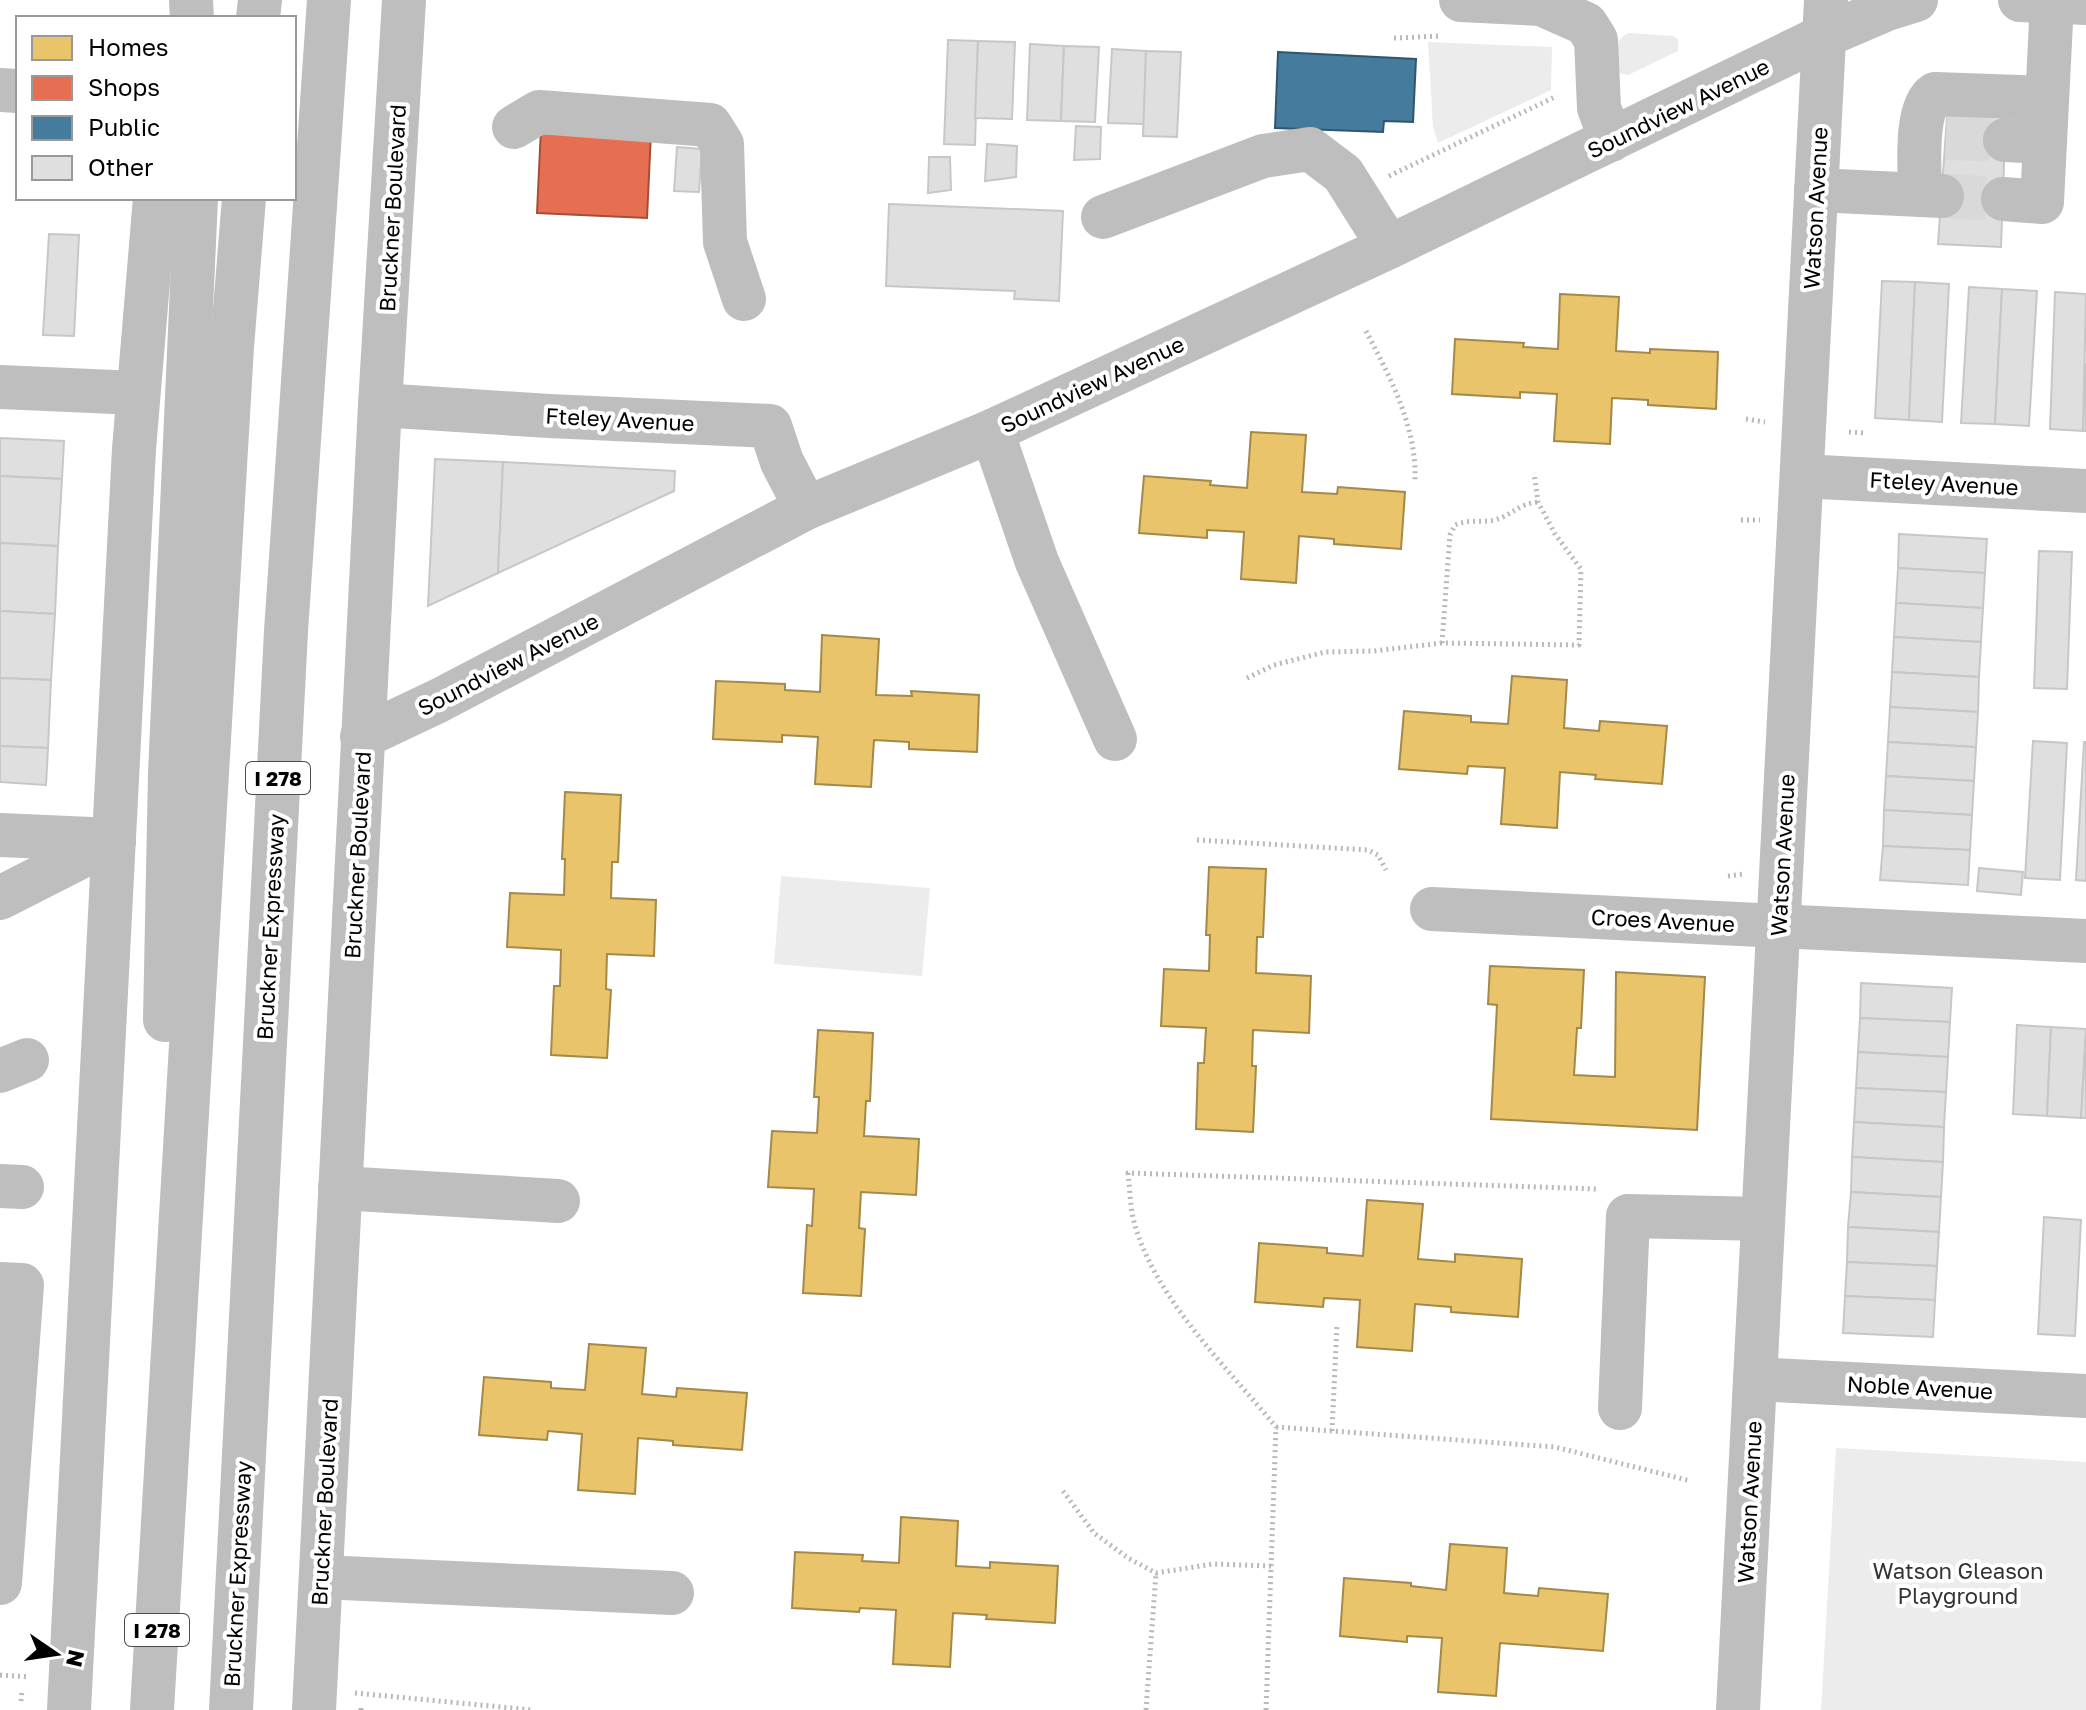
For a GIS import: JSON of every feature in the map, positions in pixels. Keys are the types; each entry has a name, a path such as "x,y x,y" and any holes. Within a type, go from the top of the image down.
{"main road":[{"name":"Bruckner Expressway","path":"231,1710 286,616 329,0"},
{"name":"Bruckner Boulevard","path":"314,1710 362,737 404,0"},
{"path":"1461,0 1536,2 1577,18 1592,32 1597,49 1599,108 1611,140"},
{"name":"Soundview Avenue","path":"362,737 438,701 806,508 992,431 1611,140 1825,18 1887,9 1916,0"},
{"path":"2003,199 2042,202 2025,141 2047,98 2053,2"},
{"name":"Watson Avenue","path":"1738,1710 1825,18"},
{"path":"1816,190 1931,196 1934,138 1922,112 1926,102 1935,94 2047,98"},
{"path":"514,127 539,112 710,125 722,144 725,242 744,299"},
{"path":"1103,217 1263,156 1310,149 1343,174 1389,247"},
{"path":"69,1710 137,393 155,200"},
{"path":"162,1550 166,905 196,200"},
{"name":"I 278","path":"152,1710 231,363 244,200"},
{"path":"0,387 137,393"},
{"name":"Fteley Avenue","path":"380,405 770,426 782,462 806,508"},
{"path":"992,431 1037,562 1115,739"},
{"name":"Fteley Avenue","path":"1802,476 2086,491"},
{"path":"0,835 114,840"},
{"path":"0,898 114,840"},
{"name":"Croes Avenue","path":"1432,909 2086,941"},
{"path":"340,1188 558,1201"},
{"path":"1620,1408 1628,1216 1763,1219"},
{"path":"0,1284 22,1285 7,1385 0,1583"},
{"name":"Noble Avenue","path":"1755,1379 2086,1396"},
{"path":"321,1577 672,1593"}],"path":[{"path":"1379,180 1562,94"},
{"path":"1366,331 1408,423 1414,443 1415,481"},
{"path":"1746,419 1772,422"},
{"path":"1849,432 1865,433"},
{"path":"1247,678 1274,665 1325,652 1374,651 1442,643 1579,645 1581,569 1555,534 1538,502 1534,473"},
{"path":"1442,643 1450,535 1455,525 1464,521 1495,520 1522,503 1538,502"},
{"path":"1741,520 1763,520"},
{"path":"1197,840 1368,850 1378,855 1386,870"},
{"path":"1728,876 1743,874"},
{"path":"1266,1710 1276,1427 1218,1362 1161,1281 1134,1221 1128,1173 1612,1189"},
{"path":"1332,1431 1337,1325"},
{"path":"1276,1427 1555,1447 1691,1481"},
{"path":"1063,1491 1094,1533 1128,1558 1156,1573 1213,1564 1271,1566"},
{"path":"1146,1710 1156,1573"},
{"path":"21,1701 22,1690"}],"green space":[{"path":"1628,33 1673,36 1678,39 1678,51 1628,75 1619,73 1618,45"},
{"path":"1428,42 1552,47 1551,90 1438,143 1433,127"},
{"path":"781,876 930,888 922,976 774,964"},
{"name":"Watson Gleason Playground","path":"1836,1448 2086,1462 2086,1710 1821,1710"}],"building: Homes":[{"path":"1560,294 1619,297 1616,351 1718,352 1716,409 1648,405 1648,400 1612,398 1610,444 1554,441 1557,394 1520,392 1520,398 1452,394 1455,339 1524,343 1523,347 1558,349"},
{"path":"1251,432 1306,435 1302,492 1337,494 1338,487 1405,492 1401,549 1334,544 1334,539 1299,536 1296,583 1241,579 1244,532 1207,530 1207,538 1139,533 1144,476 1211,481 1210,485 1247,488"},
{"path":"822,635 879,639 876,695 912,696 911,691 979,695 977,752 909,749 909,742 874,740 871,787 815,784 818,737 782,735 782,742 713,739 716,681 785,684 785,690 820,692"},
{"path":"1512,676 1567,680 1564,728 1599,731 1600,721 1667,726 1662,784 1595,779 1596,775 1560,772 1557,828 1501,824 1505,768 1468,766 1467,774 1399,769 1404,711 1471,716 1471,722 1508,724"},
{"path":"565,792 621,795 618,862 612,862 611,898 656,900 654,956 607,954 606,989 611,990 607,1058 551,1055 554,986 560,986 561,950 507,947 510,893 564,895"},
{"path":"1209,867 1266,869 1263,937 1257,937 1256,973 1311,976 1309,1033 1253,1030 1252,1066 1256,1066 1253,1132 1196,1129 1198,1063 1204,1063 1206,1028 1161,1026 1164,969 1209,971 1210,935 1206,935"},
{"path":"1490,966 1584,970 1581,1028 1577,1028 1574,1075 1615,1077 1616,972 1705,977 1697,1130 1491,1119 1497,1005 1488,1004"},
{"path":"818,1030 873,1033 870,1101 866,1101 864,1136 919,1139 916,1195 861,1192 859,1228 865,1229 861,1296 803,1293 807,1225 812,1226 814,1189 768,1187 772,1131 817,1133 819,1097 814,1097"},
{"path":"1367,1200 1423,1204 1418,1259 1455,1262 1455,1254 1522,1259 1518,1317 1451,1312 1451,1307 1415,1304 1412,1351 1357,1347 1360,1300 1324,1298 1323,1307 1255,1302 1259,1243 1327,1248 1327,1253 1363,1256"},
{"path":"589,1344 646,1348 642,1394 676,1397 677,1388 747,1393 742,1450 673,1445 673,1441 638,1438 635,1494 578,1490 582,1434 548,1431 547,1440 479,1435 484,1377 551,1382 551,1388 585,1390"},
{"path":"901,1517 958,1521 956,1566 990,1568 990,1562 1058,1566 1055,1623 986,1619 987,1615 953,1613 950,1667 893,1664 896,1610 860,1608 859,1612 792,1608 795,1552 863,1555 862,1561 899,1563"},
{"path":"1450,1544 1507,1548 1504,1593 1538,1596 1539,1588 1608,1594 1603,1651 1500,1643 1496,1696 1438,1692 1442,1638 1407,1636 1407,1642 1340,1636 1344,1578 1411,1583 1411,1586 1446,1590"}],"building: Shops":[{"path":"541,128 651,133 647,218 537,213"}],"building: Public":[{"path":"1278,52 1416,59 1413,122 1384,121 1383,132 1275,128"}],"building: Other":[{"path":"948,40 978,41 975,145 944,144"},
{"path":"978,41 1015,42 1012,119 975,118"},
{"path":"1030,44 1064,46 1061,121 1027,120"},
{"path":"1064,46 1099,47 1095,122 1061,121"},
{"path":"1112,49 1146,51 1144,124 1108,123"},
{"path":"1146,51 1181,52 1177,137 1143,136"},
{"path":"1948,103 2006,108 2001,247 1938,244"},
{"path":"1076,126 1101,127 1100,159 1074,160"},
{"path":"987,144 1017,146 1016,177 985,181"},
{"path":"677,147 702,149 699,192 674,191"},
{"path":"929,157 950,157 951,190 928,193"},
{"path":"889,204 1063,211 1059,301 1014,299 1015,291 886,286"},
{"path":"49,234 79,235 74,336 43,335"},
{"path":"1882,281 1915,282 1909,420 1875,418"},
{"path":"1915,282 1949,284 1942,422 1909,420"},
{"path":"1969,287 2002,289 1995,424 1961,423"},
{"path":"2002,289 2037,291 2029,426 1995,424"},
{"path":"2055,292 2086,294 2083,431 2050,429"},
{"path":"2086,363 2086,431 2083,431"},
{"path":"0,438 64,441 62,479 0,476"},
{"path":"435,459 503,462 498,573 428,606"},
{"path":"503,462 675,471 674,491 498,573"},
{"path":"0,476 62,479 58,546 0,543"},
{"path":"1899,534 1987,539 1985,573 1898,568"},
{"path":"0,543 58,546 55,614 0,611"},
{"path":"2039,551 2072,552 2067,689 2034,688"},
{"path":"1898,568 1985,573 1983,608 1896,603"},
{"path":"1896,603 1983,608 1981,642 1894,637"},
{"path":"0,611 55,614 51,680 0,678"},
{"path":"1894,637 1981,642 1979,677 1892,672"},
{"path":"1892,672 1979,677 1978,712 1890,707"},
{"path":"0,678 51,680 48,748 0,746"},
{"path":"1890,707 1978,712 1976,747 1888,742"},
{"path":"2033,741 2067,743 2060,880 2025,878"},
{"path":"1888,742 1976,747 1974,781 1886,776"},
{"path":"2086,742 2086,881 2076,880"},
{"path":"0,746 48,748 46,785 0,782"},
{"path":"1886,776 1974,781 1972,815 1884,810"},
{"path":"1884,810 1972,815 1970,850 1883,846"},
{"path":"1883,846 1970,850 1968,885 1880,880"},
{"path":"1979,868 2023,872 2021,895 1977,891"},
{"path":"1861,983 1952,988 1950,1022 1860,1018"},
{"path":"1860,1018 1950,1022 1948,1057 1858,1052"},
{"path":"2017,1025 2051,1027 2047,1116 2013,1114"},
{"path":"2051,1027 2086,1029 2081,1118 2047,1116"},
{"path":"2086,1036 2086,1118 2081,1118"},
{"path":"1858,1052 1948,1057 1946,1092 1856,1088"},
{"path":"1856,1088 1946,1092 1944,1127 1854,1122"},
{"path":"1854,1122 1944,1127 1943,1162 1852,1157"},
{"path":"1852,1157 1943,1162 1941,1197 1851,1192"},
{"path":"1851,1192 1941,1197 1939,1232 1848,1227"},
{"path":"2044,1217 2081,1220 2075,1336 2038,1334"},
{"path":"1848,1227 1939,1232 1937,1266 1847,1262"},
{"path":"1847,1262 1937,1266 1935,1300 1845,1296"},
{"path":"1845,1296 1935,1300 1933,1337 1843,1333"}],"tunnel":[{"path":"1946,138 2005,140"},
{"path":"1942,196 2003,199"}]}
